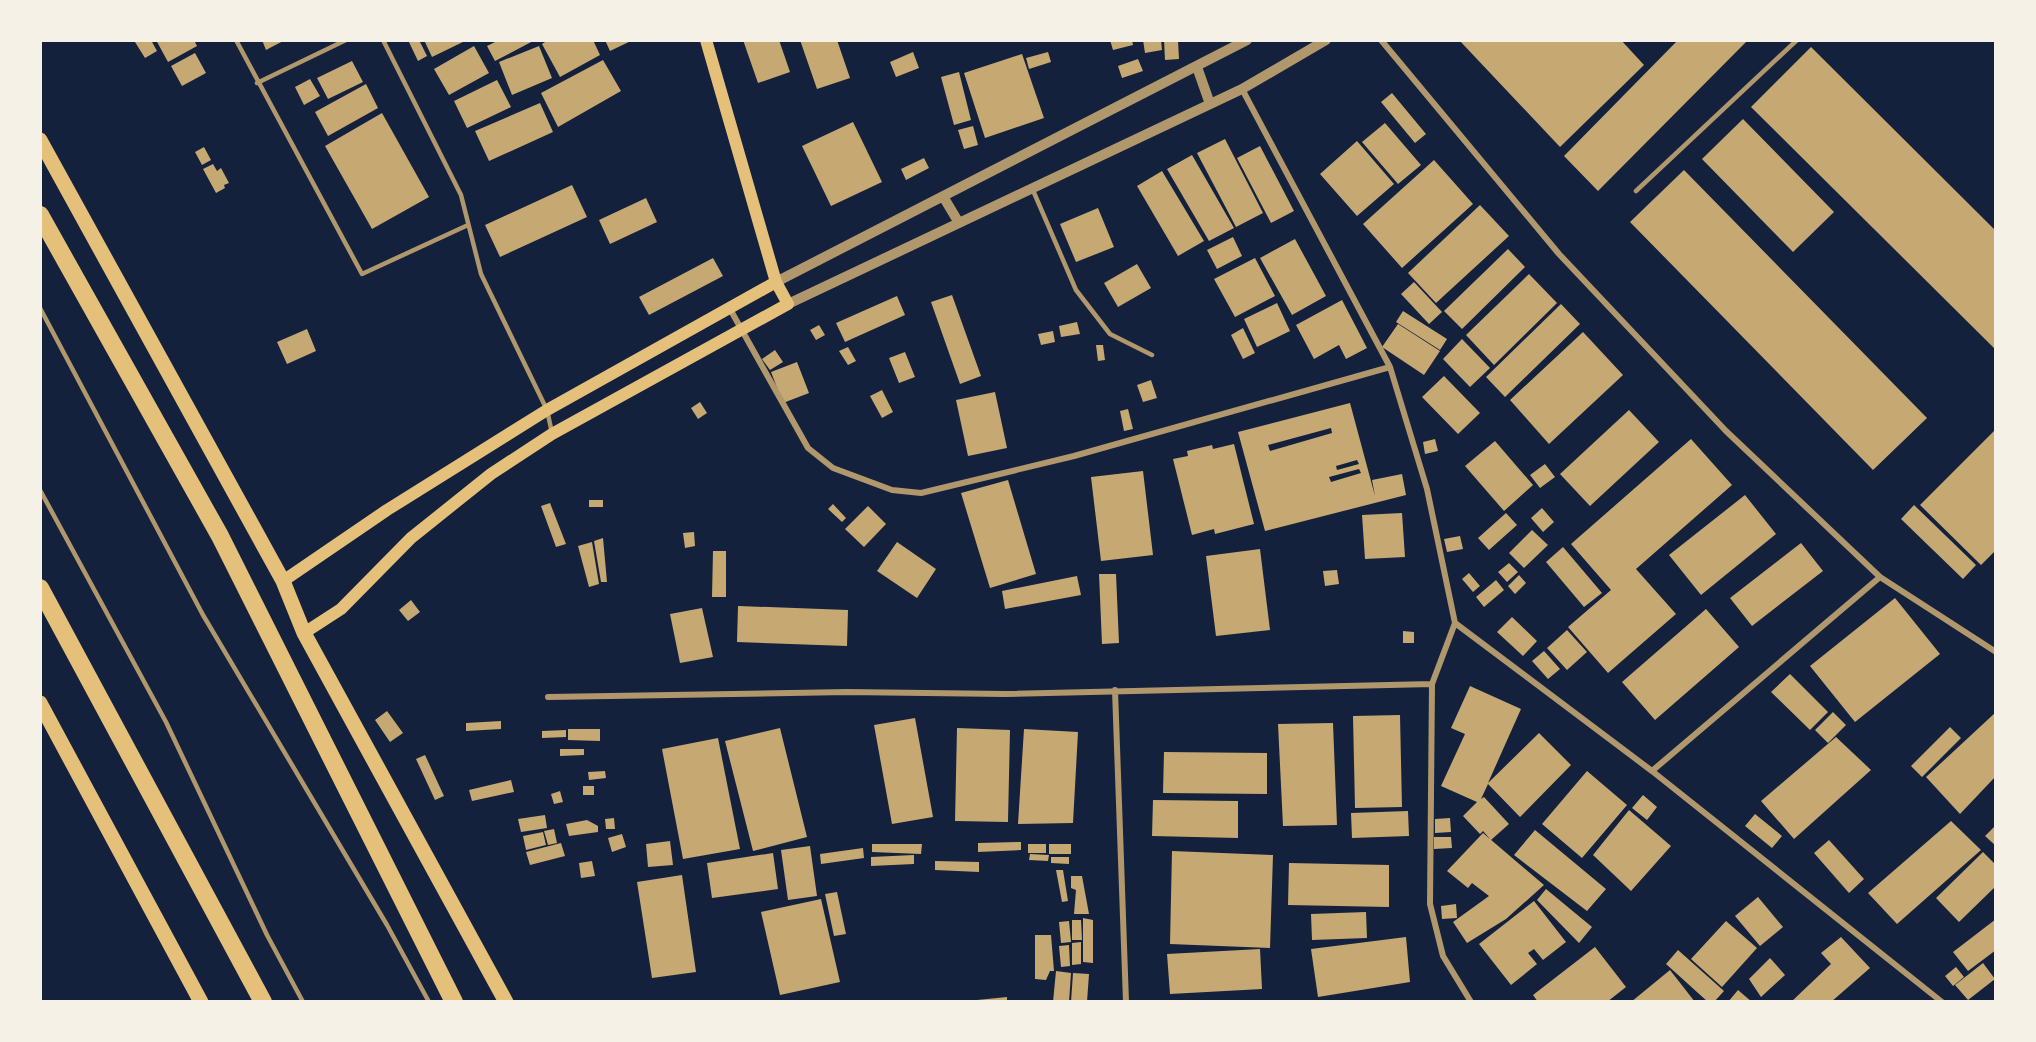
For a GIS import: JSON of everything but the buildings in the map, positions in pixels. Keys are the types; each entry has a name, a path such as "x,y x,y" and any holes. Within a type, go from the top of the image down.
{"highway":[{"path":"40,215 220,536 454,1002"},
{"path":"40,588 263,1002"}],"main road":[{"path":"304,633 341,609 411,538 491,474 552,434 788,304 776,282 706,40"},
{"path":"40,140 283,581 304,633 506,1002"},
{"path":"283,581 387,510 547,410 776,282"},
{"path":"40,703 201,1002"}],"street":[{"path":"776,282 944,198 1247,40"},
{"path":"788,304 1242,89 1326,40"},
{"path":"1381,40 1559,254 1726,431 1880,577 1995,652"},
{"path":"1197,67 1210,104"},
{"path":"1242,89 1390,367 1427,489 1455,623 1432,684 1430,904 1443,956 1471,1002"},
{"path":"944,198 959,223"},
{"path":"730,309 808,448 833,468 892,490 921,493 1074,456 1390,367"},
{"path":"1652,771 1880,577"},
{"path":"1455,623 1652,771 1942,1002"},
{"path":"548,697 847,692 1005,694 1432,684"},
{"path":"1115,690 1126,1002"}],"lane":[{"path":"236,40 257,83 362,274 468,225"},
{"path":"257,83 346,40"},
{"path":"383,40 461,195 481,274 547,410 552,434"},
{"path":"1636,192 1797,40"},
{"path":"1032,188 1076,290 1110,334 1152,355"},
{"path":"40,309 203,615 387,925 429,1002"},
{"path":"40,490 166,722 267,934 303,1002"}]}
